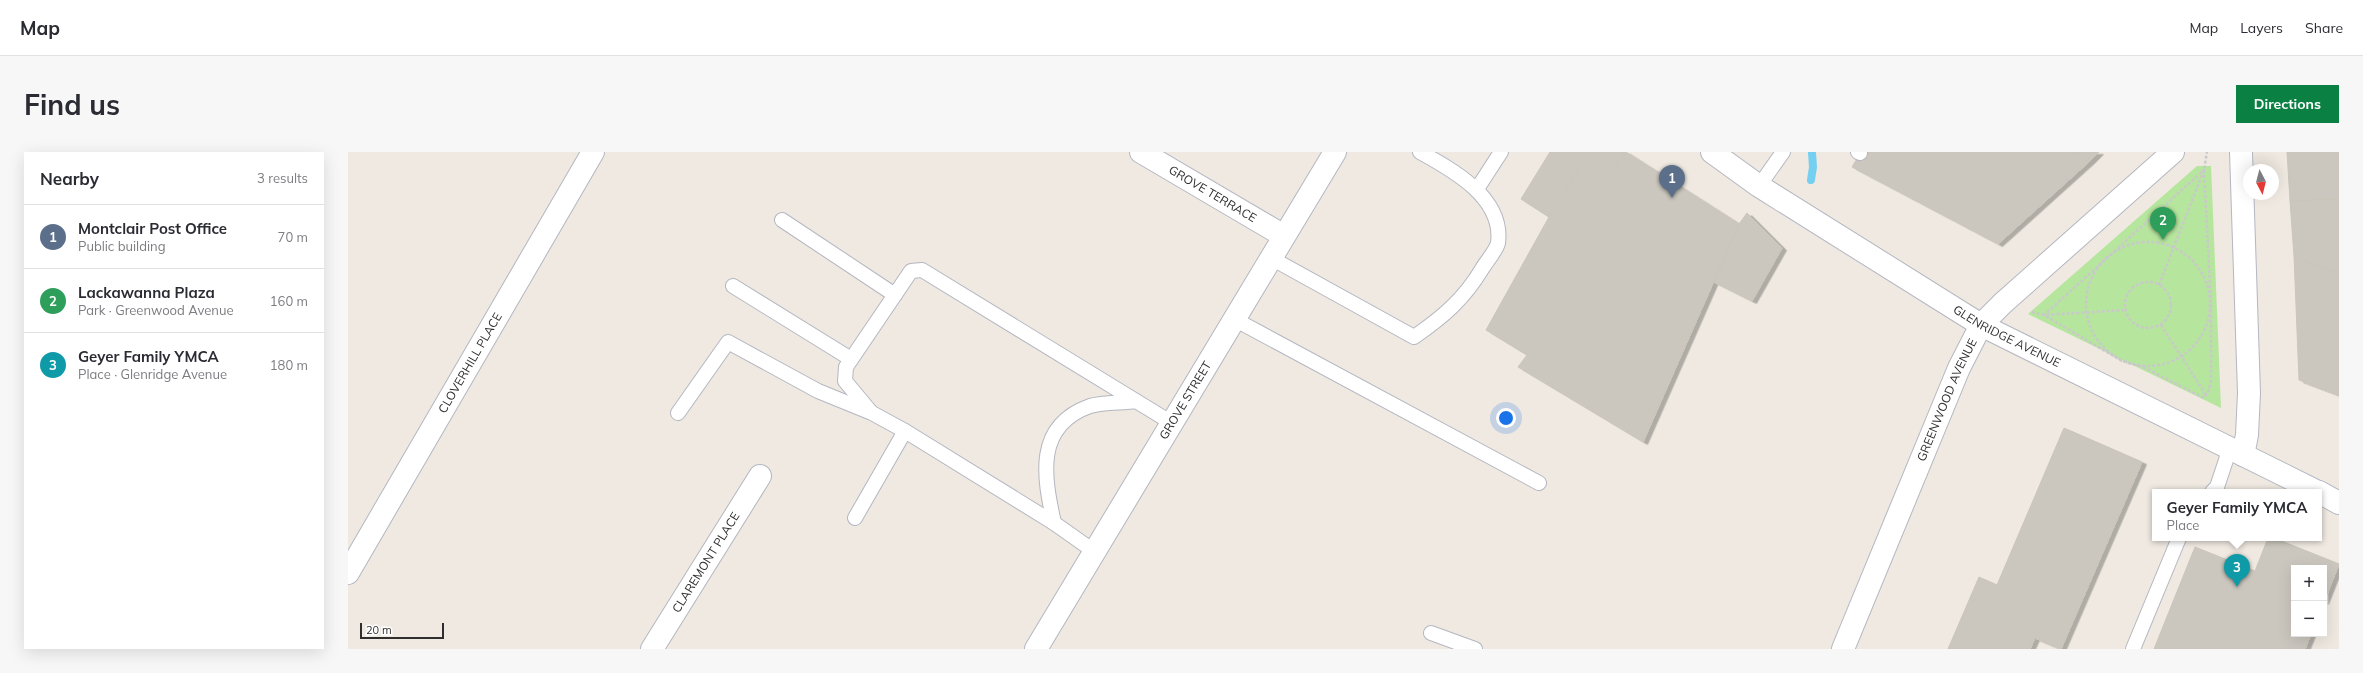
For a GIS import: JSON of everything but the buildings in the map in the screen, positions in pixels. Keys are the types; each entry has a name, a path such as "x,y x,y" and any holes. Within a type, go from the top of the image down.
{"street":[{"name":"CLOVERHILL PLACE","path":"348,574 593,152"},
{"name":"GROVE TERRACE","path":"1141,152 1284,236"},
{"name":"GROVE STREET","path":"1036,649 1334,152"},
{"name":"GLENRIDGE AVENUE","path":"1712,152 1759,186 1981,325 2313,489"},
{"name":"GREENWOOD AVENUE","path":"1843,649 1959,368 1981,325 2003,303 2173,152"},
{"path":"2236,452 2247,435 2249,393 2241,152"},
{"name":"CLAREMONT PLACE","path":"652,649 760,476"},
{"name":"GLENRIDGE AVENUE","path":"2322,494 2339,502"}],"lane":[{"path":"1271,258 1414,337 1444,317 1472,286 1498,244 1496,218 1477,189 1437,156 1420,152"},
{"path":"1477,189 1500,152"},
{"path":"1759,186 1784,152"},
{"path":"782,220 895,295"},
{"path":"872,413 845,381 846,367 911,271 922,270 1172,423"},
{"path":"733,286 852,360"},
{"path":"1234,319 1539,483"},
{"path":"678,413 728,342 818,391 872,413 905,431 1054,523 1095,552"},
{"path":"1054,523 1046,484 1046,452 1061,423 1090,406 1136,401"},
{"path":"855,518 905,431"},
{"path":"2215,489 2236,452"},
{"path":"2133,649 2178,541"},
{"path":"1431,633 1475,649"}],"path":[{"path":"2003,303 2044,315 2122,361 2142,367 2204,398 2211,380 2211,306 2204,170 2207,152"},
{"path":"2044,315 2204,170"},
{"path":"2159,285 2172,247 2204,170"},
{"path":"2146,242 2166,244 2172,247 2184,253 2199,267 2207,285 2211,306 2208,325 2198,343 2181,357 2163,365 2143,365 2122,361 2091,334 2086,313 2087,292 2094,272 2108,256 2127,246 2146,242"},
{"path":"2152,283 2159,285 2166,290 2171,305 2170,313 2160,325 2153,328 2139,326 2132,323 2125,310 2127,295 2138,285 2152,283"},
{"path":"2044,315 2125,310"},
{"path":"2160,325 2206,395"}],"green space":[{"path":"2197,166 2211,166 2221,408 2028,314"}],"waterway":[{"path":"1811,180 1813,167 1812,153"}],"place":[{"name":"Montclair Post Office","path":"1672,198"},
{"name":"Lackawanna Plaza","path":"2163,240"},
{"name":"Geyer Family YMCA","path":"2237,587"}]}
